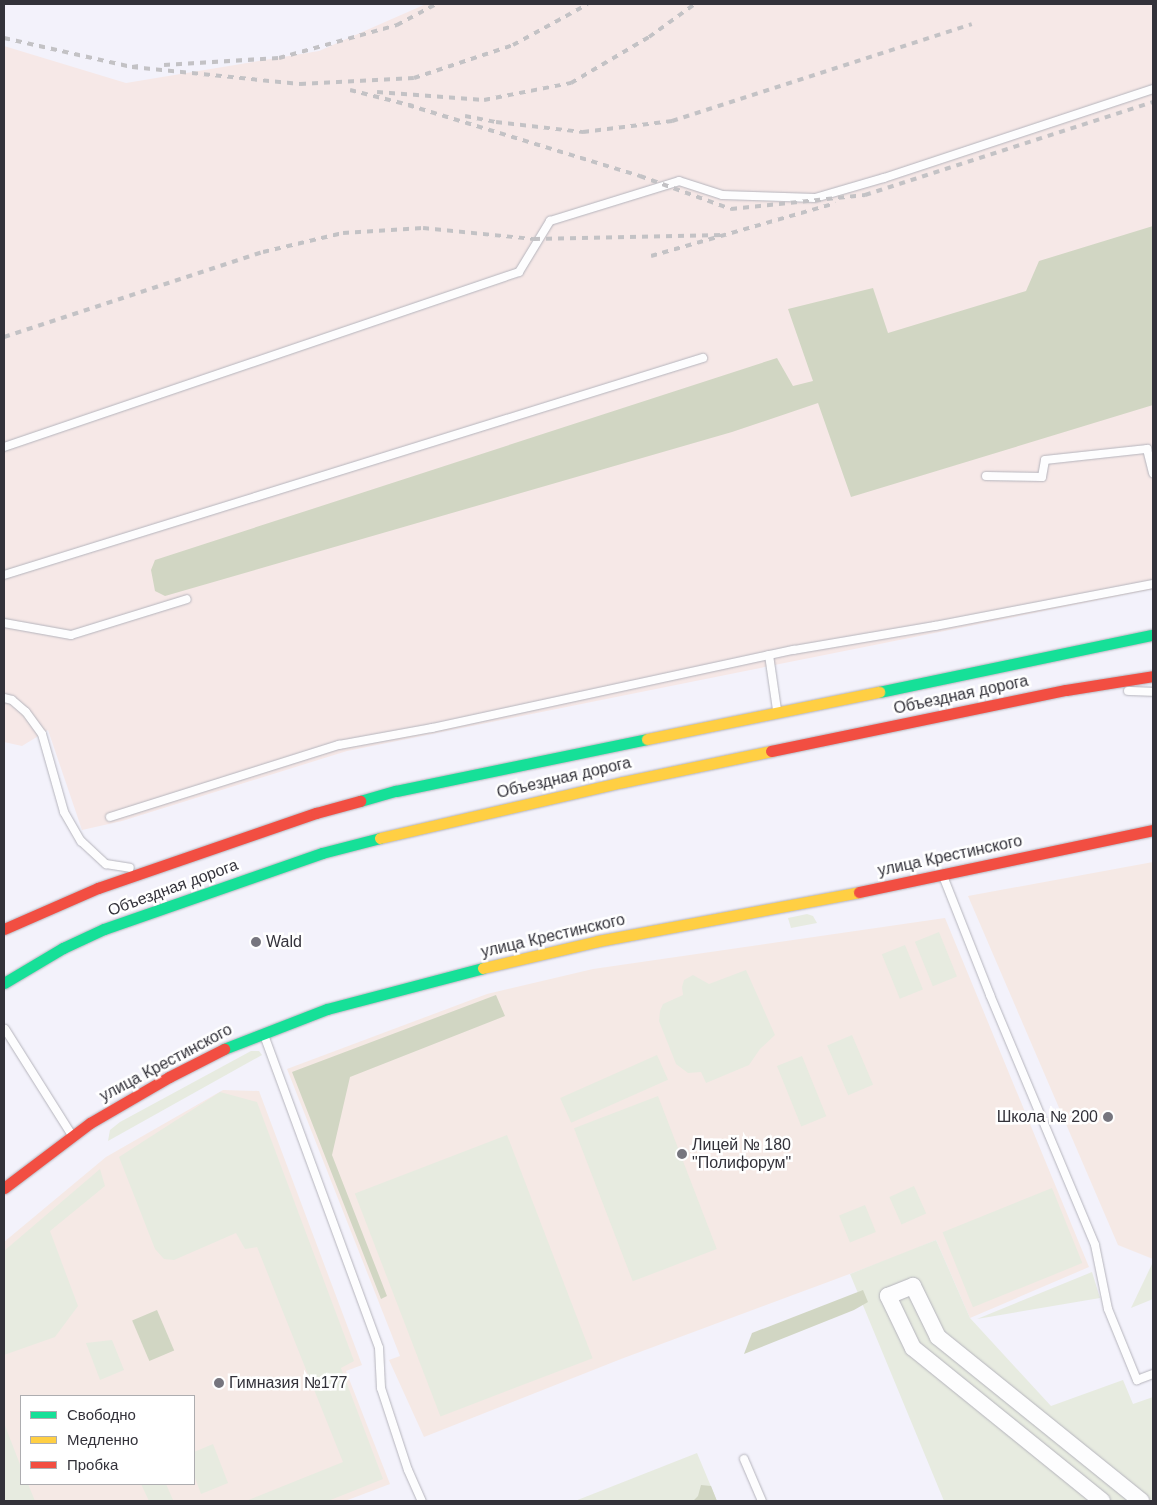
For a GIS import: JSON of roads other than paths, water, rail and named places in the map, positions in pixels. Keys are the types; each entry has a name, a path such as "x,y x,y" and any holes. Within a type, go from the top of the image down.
{"main road":[{"name":"Объездная дорога","path":"4,929 98,888 316,813 396,790 1153,635"},
{"name":"Объездная дорога","path":"4,983 63,948 104,930 322,853 409,830 623,782 1066,690 1153,676"},
{"name":"улица Крестинского","path":"4,1188 90,1123 169,1076 234,1044 327,1009 442,978 598,941 816,901 1153,830"}],"street":[{"path":"1102,1501 913,1348 888,1296 913,1286 938,1337 1141,1501"}],"lane":[{"path":"4,448 519,272 550,221 679,181 722,195 815,198 884,178 1153,89"},
{"path":"4,575 703,358"},
{"path":"986,476 1042,477 1045,460 1147,449 1153,472"},
{"path":"110,817 340,745 432,728 769,655 1153,584"},
{"path":"4,623 71,635 187,599"},
{"path":"769,655 777,712"},
{"path":"1066,690 1113,691"},
{"path":"1122,691 1153,692"},
{"path":"4,698 12,700 26,712 42,734 64,812 81,840 106,864 149,871"},
{"path":"942,873 990,996 1095,1245 1108,1309 1137,1380 1153,1374"},
{"path":"5,1029 72,1136"},
{"path":"263,1033 379,1348 381,1388 408,1470 422,1501"},
{"path":"744,1459 762,1501"}],"railway":[{"path":"164,65 279,58 397,25 436,4"},
{"path":"132,67 300,84 414,78 513,45 588,4"},
{"path":"377,92 484,100 571,83 649,37 695,4"},
{"path":"465,116 496,122 583,132 672,121 972,24"},
{"path":"4,38 132,67 139,66"},
{"path":"350,90 413,106"},
{"path":"408,105 640,176 731,209 865,195 1153,102"},
{"path":"651,256 836,203"},
{"path":"4,337 263,252 343,233 423,228 534,239 723,235"}],"place":[{"name":"Wald","path":"256,942"},
{"name":"Школа № 200","path":"1108,1117"},
{"name":"Лицей № 180 \"Полифорум\"","path":"682,1154"},
{"name":"Гимназия №177","path":"219,1383"}]}
